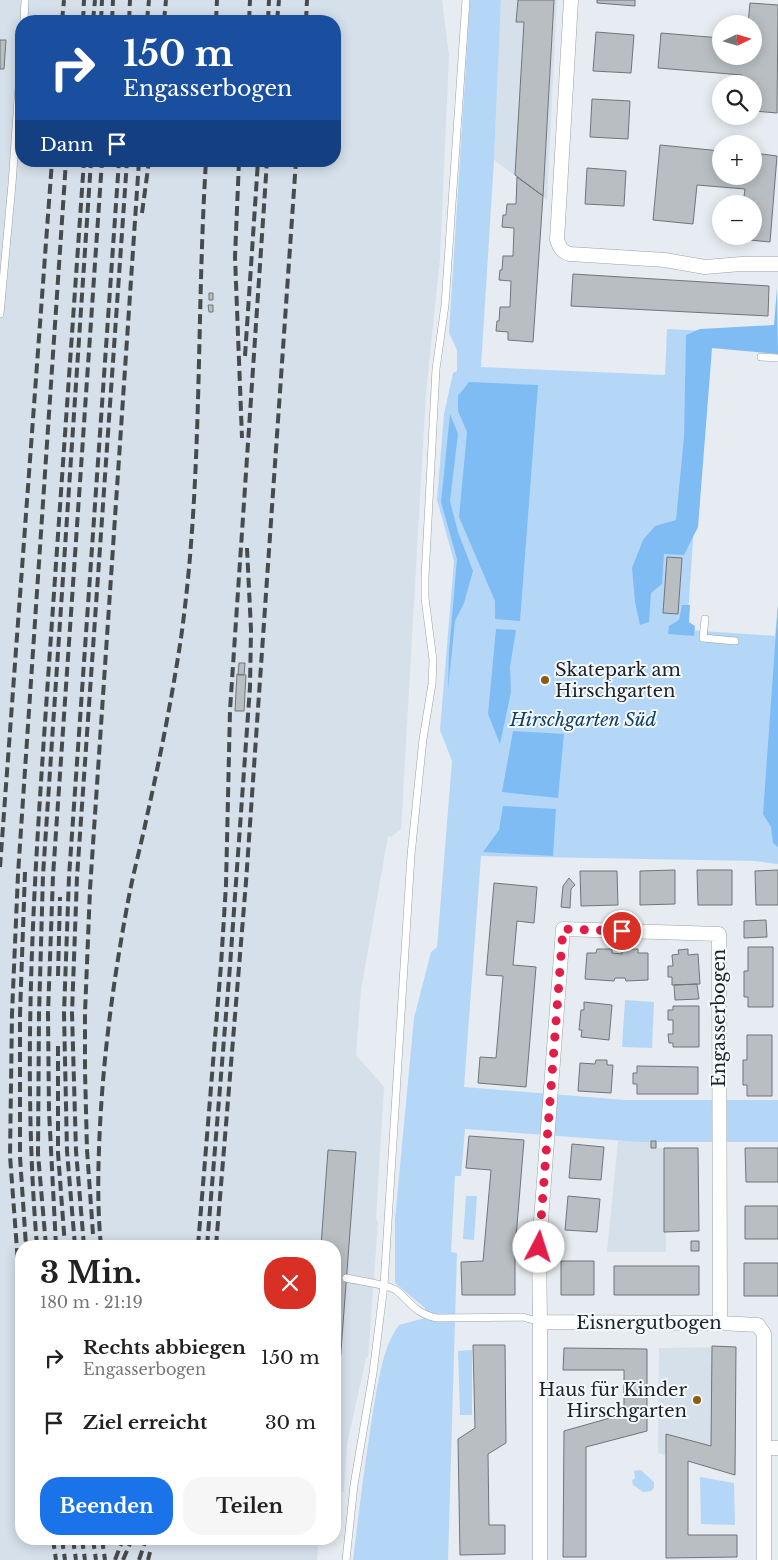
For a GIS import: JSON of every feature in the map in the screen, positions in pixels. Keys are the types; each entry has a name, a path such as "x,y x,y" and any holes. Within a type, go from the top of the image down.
{"street":[{"path":"571,0 557,240 560,248 564,253 570,254 665,260 705,267 741,264 778,264"},
{"name":"Engasserbogen","path":"540,1322 539,1247 563,929 719,934 720,1323"},
{"path":"540,1322 540,1560"},
{"name":"Eisnergutbogen","path":"540,1322 758,1325 764,1334 764,1560"},
{"path":"764,1448 778,1448"}],"lane":[{"path":"25,15 26,0"},
{"path":"346,1560 354,1485 373,1373 384,1285 410,855 423,739 432,684 433,660 425,598 425,577 436,369 445,305 466,0"},
{"path":"0,314 15,142"},
{"path":"761,356 778,358"},
{"path":"705,619 703,638 735,641"},
{"path":"346,1278 395,1289 419,1312 428,1316 437,1318 523,1317 540,1322"}],"shaded area":[{"path":"0,0 442,0 449,55 440,258 426,393 401,829 391,837 388,836 361,990 356,1055 384,1087 376,1218 378,1223 368,1357 366,1358 347,1444 344,1491 341,1494 341,1240 15,1240 15,1545 318,1545 317,1560 0,1560"},
{"path":"501,0 557,0 547,200 494,160"},
{"path":"777,288 778,354 712,348 698,527 684,555 664,554 662,584 651,593 649,622 640,625 635,602 632,568 643,540 655,526 676,520 684,437 686,335 700,329 774,325"},
{"path":"469,382 538,385 520,621 495,619 495,601 459,517 467,432 458,411 458,396"},
{"path":"450,414 458,434 450,501 458,532 473,571 464,603 455,621 448,690 449,652 457,559 441,502"},
{"path":"778,604 778,847 773,843 771,827 763,814"},
{"path":"682,605 690,605 689,622 695,626 694,636 668,634 669,626 679,620"},
{"path":"496,629 516,630 510,667 511,692 500,744 488,714"},
{"path":"513,731 564,734 558,798 502,792"},
{"path":"503,806 556,809 553,856 483,852 499,830"},
{"path":"618,1141 656,1141 657,1148 698,1148 699,1231 666,1232 666,1252 607,1252"},
{"name":"Haus für Kinder Hirschgarten","path":"736,1347 735,1475 658,1453 659,1348"}],"green space":[{"name":"Hirschgarten Süd","path":"470,0 501,0 494,160 481,367 665,375 667,329 707,331 687,630 775,636 778,604 778,864 755,861 481,856 464,1087 625,1100 778,1100 778,1142 639,1142 465,1129 461,1176 455,1176 451,1252 457,1253 448,1560 353,1560 370,1430 379,1378 388,1344 399,1325 425,1318 425,1308 395,1283 395,1219 414,1018 431,952 437,947 452,761 440,730 454,561 437,500 444,414 453,373 457,371 457,350 449,333"},
{"path":"625,1000 654,1002 652,1048 622,1047"},
{"path":"466,1196 477,1196 474,1240 463,1239"},
{"path":"472,1350 472,1415 460,1415 458,1351"},
{"path":"641,1470 654,1482 654,1488 651,1491 643,1492 633,1485 634,1471"},
{"path":"700,1477 734,1483 735,1525 701,1524"}],"building":[{"path":"518,0 554,0 543,196 515,175 524,22 516,22"},
{"path":"597,0 635,0 635,6 597,3"},
{"path":"750,3 778,5 777,113 762,112 762,75 658,68 661,33 712,37 712,65 762,65 762,15 749,15"},
{"path":"596,32 634,35 631,73 593,71"},
{"path":"0,40 6,40 4,69 0,69"},
{"path":"592,99 630,101 628,139 590,137"},
{"path":"660,145 712,150 712,185 762,185 762,154 777,156 770,242 762,241 762,195 744,195 745,189 697,185 693,224 653,220"},
{"path":"587,168 626,171 624,206 585,204"},
{"path":"517,177 543,196 533,342 508,340 508,332 496,331 500,307 510,307 511,281 499,280 503,256 513,256 514,228 502,227 503,215 506,215 507,204 516,204"},
{"path":"573,274 769,286 768,316 571,306"},
{"path":"209,293 213,293 213,300 209,300"},
{"path":"208,305 213,305 213,312 209,312"},
{"path":"667,557 682,558 678,614 663,613"},
{"path":"239,663 245,663 244,675 238,675"},
{"path":"237,674 246,675 244,711 235,711"},
{"path":"675,870 675,904 640,905 640,871"},
{"path":"697,870 732,870 732,905 698,905"},
{"path":"778,870 778,905 756,905 755,871"},
{"path":"580,871 617,871 618,905 581,906"},
{"path":"569,878 575,885 571,889 570,908 561,907 563,886"},
{"path":"494,883 537,887 534,923 517,921 513,965 536,967 526,1087 478,1083 480,1057 496,1058 503,976 486,975"},
{"path":"766,920 767,937 744,938 744,921"},
{"path":"748,947 773,947 773,1007 748,1007 748,997 744,997 744,971 748,971"},
{"path":"597,949 612,949 612,953 622,954 622,949 638,949 638,953 648,953 648,980 626,981 625,978 615,978 614,981 585,979 587,953 596,953"},
{"path":"688,949 688,955 698,954 700,984 672,985 672,977 668,977 668,966 673,966 672,955 679,954 678,950"},
{"path":"697,984 699,999 675,1000 674,985"},
{"path":"584,1002 612,1005 609,1040 581,1037 582,1030 579,1030 581,1010 584,1010"},
{"path":"673,1006 699,1006 699,1047 673,1047 673,1043 669,1043 668,1034 673,1034 673,1020 668,1020 668,1010 673,1010"},
{"path":"747,1035 772,1035 772,1096 747,1096 747,1085 743,1085 743,1060 747,1060"},
{"path":"596,1060 607,1060 607,1065 613,1065 611,1093 578,1091 580,1063 595,1064"},
{"path":"637,1066 698,1067 698,1094 637,1094 637,1084 633,1084 633,1073 637,1073"},
{"path":"469,1136 524,1140 515,1250 515,1295 462,1295 461,1262 483,1261 491,1170 466,1168"},
{"path":"651,1141 656,1141 656,1148 651,1148"},
{"path":"572,1144 604,1147 601,1180 569,1178"},
{"path":"664,1148 698,1148 699,1231 664,1232"},
{"path":"745,1148 778,1148 778,1182 746,1182"},
{"path":"328,1150 356,1152 341,1351 341,1240 321,1240"},
{"path":"568,1196 600,1199 597,1232 565,1230"},
{"path":"745,1206 778,1206 778,1239 745,1239"},
{"path":"691,1241 699,1241 699,1251 691,1251"},
{"path":"561,1261 594,1261 594,1295 561,1295"},
{"path":"744,1263 778,1263 778,1296 744,1296"},
{"path":"614,1266 699,1266 699,1295 614,1295"},
{"path":"473,1345 505,1345 506,1443 488,1454 489,1525 505,1525 505,1554 460,1555 458,1439 475,1428"},
{"path":"712,1346 736,1347 735,1475 688,1461 688,1535 737,1535 737,1557 666,1558 666,1434 711,1446"},
{"path":"564,1348 647,1349 647,1431 586,1447 586,1557 563,1557 564,1431 624,1414 624,1370 563,1370"}],"railway":[{"path":"63,15 64,0"},
{"path":"83,15 84,0"},
{"path":"94,15 95,0"},
{"path":"101,15 102,0"},
{"path":"112,15 113,0"},
{"path":"129,15 130,0"},
{"path":"148,15 149,0"},
{"path":"165,15 166,0"},
{"path":"216,15 217,0"},
{"path":"249,15 250,0"},
{"path":"268,15 269,0"},
{"path":"278,15 279,0"},
{"path":"306,15 307,0"},
{"path":"0,867 52,167"},
{"path":"16,1240 10,1156 12,1014 18,874 66,167"},
{"path":"37,1240 30,1104 30,1033 35,892 43,750 84,167"},
{"path":"45,1240 38,1154 39,1014 43,875 91,167"},
{"path":"56,1240 49,1111 48,1013 53,876 102,167"},
{"path":"74,1240 67,1151 64,1013 69,877 119,167"},
{"path":"83,1240 76,1151 72,1013 77,877 127,167"},
{"path":"93,1234 87,1150 85,1071 85,1013 90,889 139,167"},
{"path":"142,213 148,167"},
{"path":"101,1240 98,1201 99,1141 104,1067 111,1008 130,891 170,705 188,579 196,460 206,167"},
{"path":"239,167 235,257 242,438"},
{"path":"245,356 258,167"},
{"path":"198,1240 221,965 226,885 230,710 267,167"},
{"path":"216,1240 246,882 296,167"},
{"path":"207,1240 250,687 251,630 247,548"},
{"path":"25,872 20,1014 20,1157 26,1240"},
{"path":"58,976 60,897"},
{"path":"58,1046 58,1153 65,1240"},
{"path":"54,1545 56,1560"},
{"path":"63,1545 65,1560"},
{"path":"74,1545 76,1560"},
{"path":"83,1545 85,1560"},
{"path":"94,1545 96,1560"},
{"path":"103,1545 105,1560"},
{"path":"115,1560 121,1545"},
{"path":"123,1560 129,1545"},
{"path":"139,1560 144,1545"},
{"path":"148,1560 150,1552"}],"place":[{"name":"Skatepark am Hirschgarten","path":"545,680"},
{"name":"Haus für Kinder Hirschgarten","path":"697,1400"}],"route":[{"path":"539,1247 563,929 622,931"}]}
